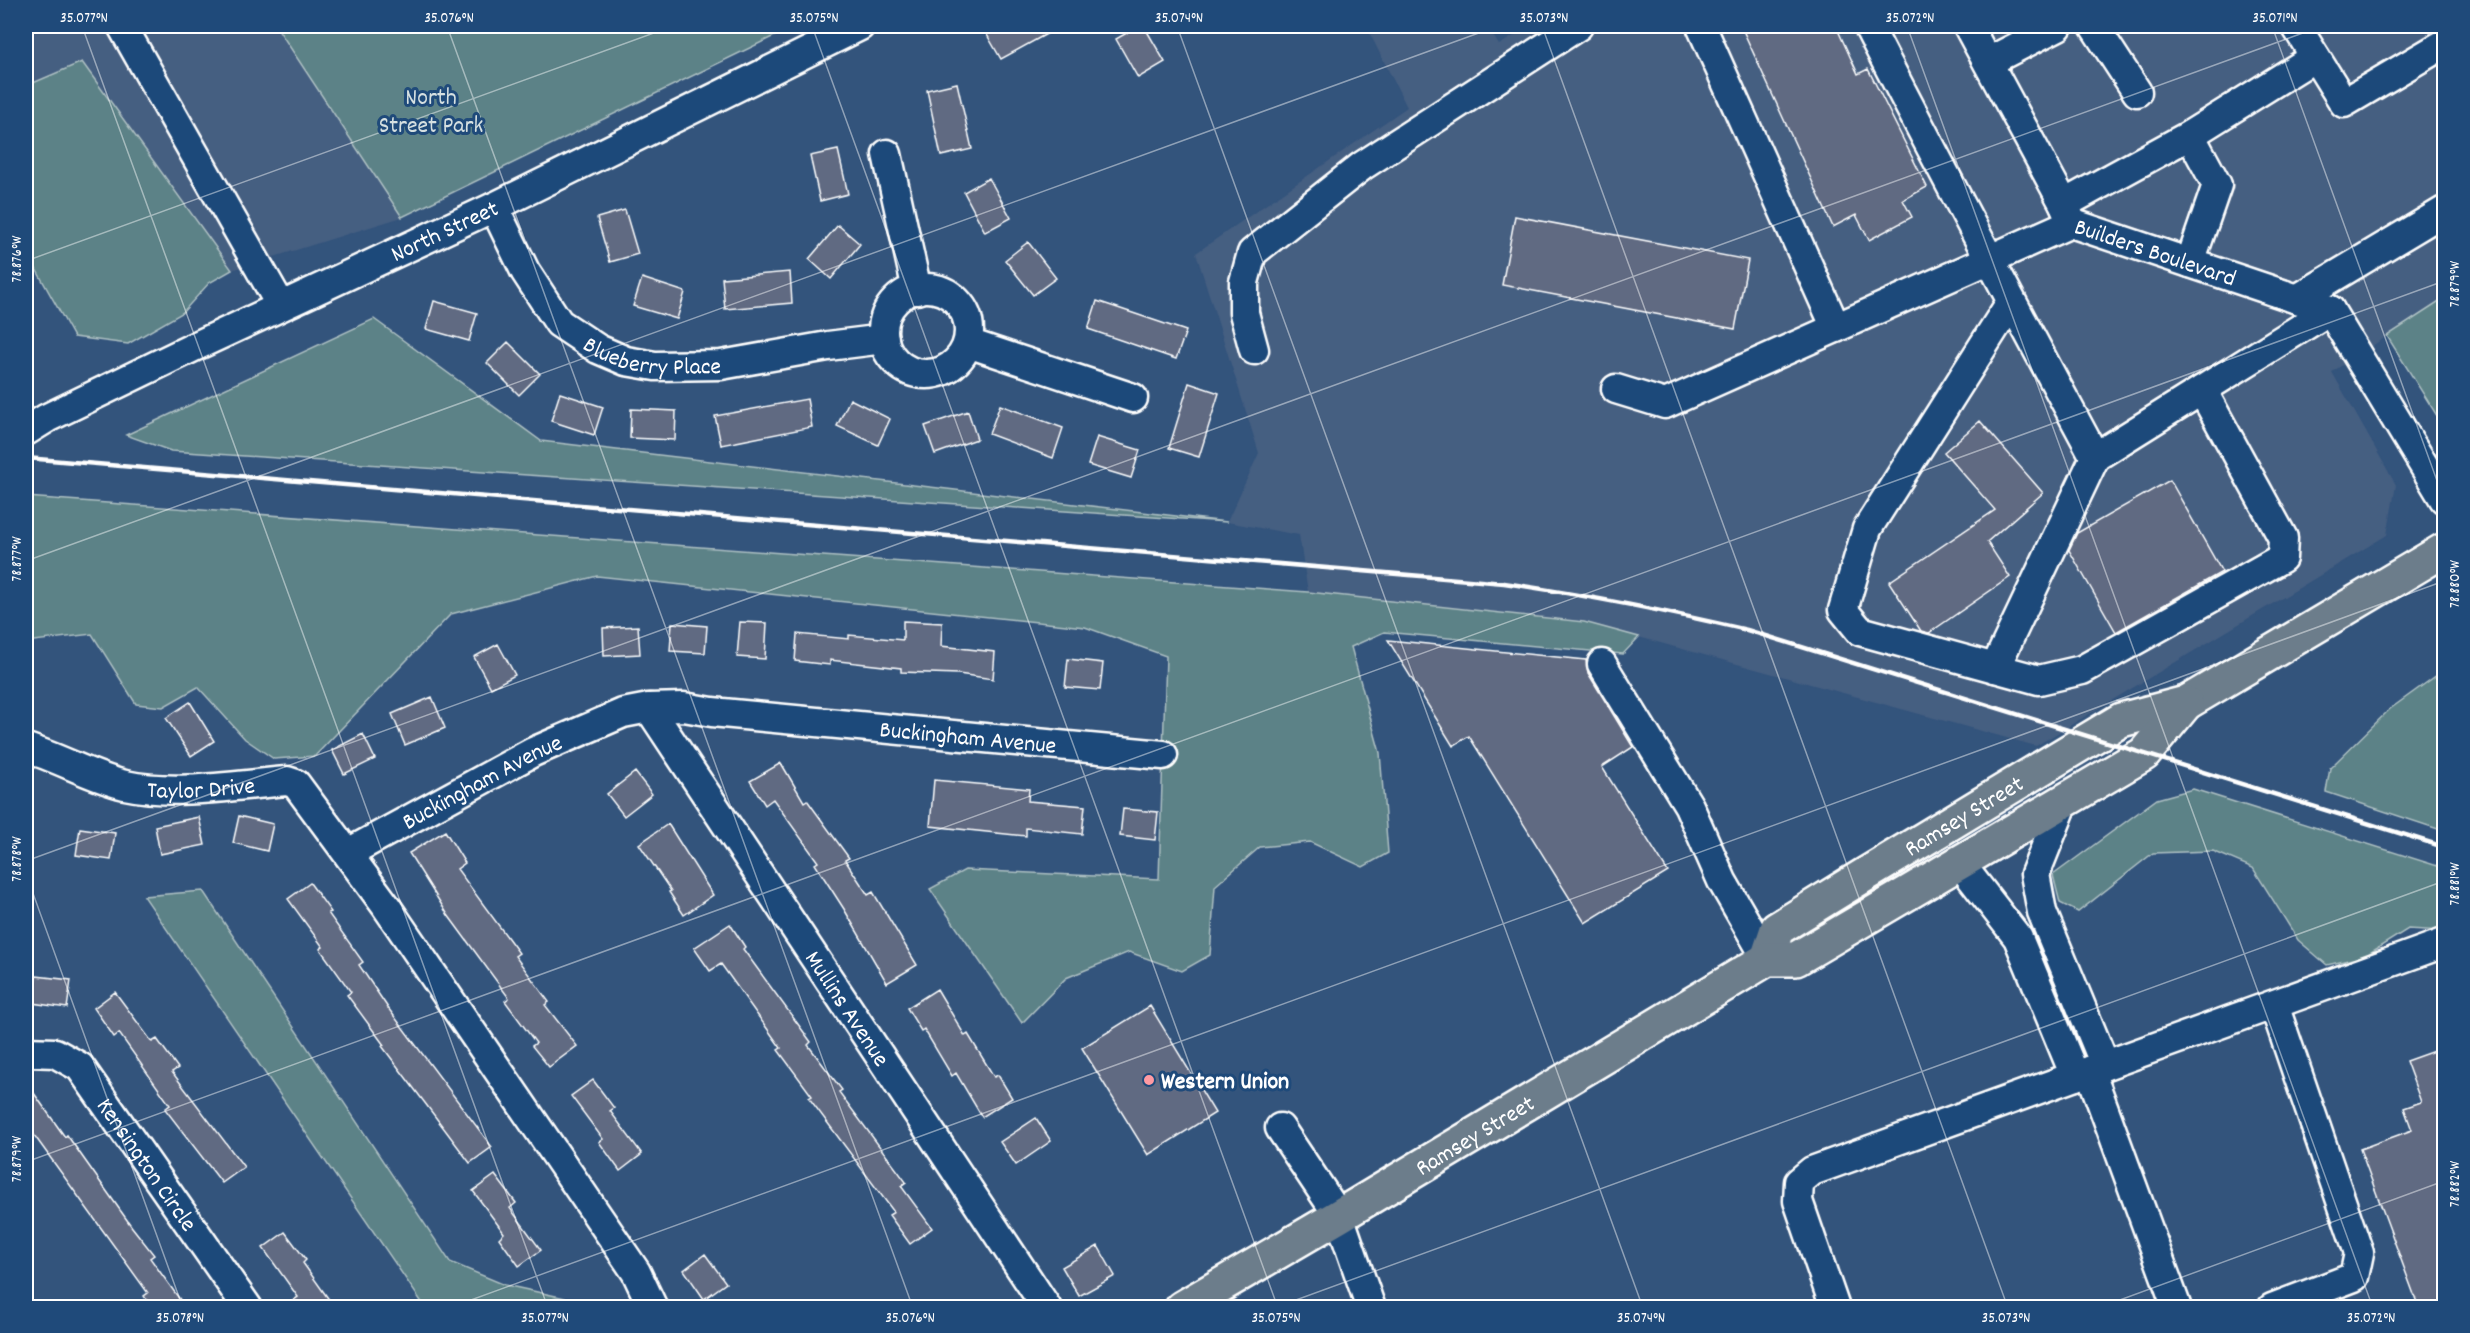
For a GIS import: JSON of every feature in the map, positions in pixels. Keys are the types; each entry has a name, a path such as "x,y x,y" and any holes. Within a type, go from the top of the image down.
{"main road":[{"name":"Ramsey Street","path":"1767,959 1778,929 2121,720 2186,703 2445,550"},
{"name":"Ramsey Street","path":"1182,1308 1767,959 1796,959 2144,754 2186,703"}],"street":[{"path":"122,26 281,306"},
{"name":"North Street","path":"26,431 47,418 494,207 860,26"},
{"path":"1254,350 1244,313 1244,282 1252,253 1362,166 1578,26"},
{"path":"1701,26 1836,328"},
{"path":"1868,26 1988,260 2095,457"},
{"path":"1968,26 2068,213 2315,57"},
{"path":"1988,62 2058,26"},
{"path":"2094,26 2137,92"},
{"path":"2296,26 2344,103 2445,44"},
{"path":"2437,26 2445,37"},
{"path":"2190,135 2217,185 2190,263"},
{"path":"887,154 916,290"},
{"name":"Blueberry Place","path":"494,207 525,271 559,323 598,349 626,361 654,366 720,365 828,346 884,339"},
{"path":"2297,299 2445,211"},
{"name":"Builders Boulevard","path":"1616,388 1665,404 1988,260 2068,213 2190,263 2330,310"},
{"path":"934,289 948,294 966,315 969,329 968,343 963,354 949,368 931,374 918,374 906,370 896,362 884,339 883,325 887,312 895,301 907,292 916,290 934,289"},
{"path":"2011,302 1867,529 1843,610 1860,631 2039,680 2082,670 2282,558 2283,538 2202,390"},
{"path":"1995,668 2095,457 2330,310 2445,499"},
{"path":"968,343 1133,398"},
{"path":"1602,664 1689,807 1722,881 1767,959"},
{"name":"Buckingham Avenue","path":"348,853 533,752 623,713 649,708 684,707 712,712 1163,755"},
{"name":"Mullins Avenue","path":"649,708 1047,1308"},
{"name":"Taylor Drive","path":"26,748 48,754 99,777 126,785 154,789 211,788 287,781 302,789 348,853"},
{"path":"2065,800 2035,874 2042,912 2090,1071 2177,1308"},
{"path":"348,853 636,1272 653,1308"},
{"path":"1959,862 2018,938 2090,1071"},
{"path":"1835,1308 1798,1201 1799,1182 1812,1171 2445,944"},
{"path":"2272,1308 2354,1277 2359,1253 2274,1005"},
{"name":"Kensington Circle","path":"26,1052 56,1053 80,1067 248,1308"},
{"path":"1280,1128 1339,1216 1371,1308"}],"shaded area":[{"path":"26,26 276,26 402,217 232,270 82,62 26,86"},
{"path":"1366,26 1487,26 1499,45 1530,26 2444,26 2444,299 2332,372 2396,485 2387,535 2036,746 1584,622 1308,592 1299,535 1227,522 1259,453 1196,253 1407,107"}],"green space":[{"name":"North Street Park","path":"276,26 795,26 402,217"},
{"path":"82,62 232,270 209,283 182,313 128,344 74,337 26,251 26,86"},
{"path":"2444,299 2444,427 2387,336"},
{"path":"374,319 541,441 1227,522 171,451 126,435"},
{"path":"26,497 1308,592 1584,622 1639,637 1623,654 1384,632 1351,647 1380,753 1388,853 1363,867 1310,842 1260,847 1215,886 1210,955 1182,971 1129,952 1066,978 1022,1023 930,889 965,870 1159,879 1166,656 1085,627 597,576 451,614 315,756 274,759 245,739 198,687 163,707 136,704 92,634 26,642"},
{"path":"2444,670 2444,831 2326,792 2330,768 2390,709"},
{"path":"2193,789 2444,868 2444,931 2408,929 2365,956 2327,965 2298,940 2253,868 2213,851 2153,853 2078,912 2060,903 2053,875 2157,799"},
{"path":"203,891 450,1262 505,1285 565,1298 573,1307 425,1307 144,896"}],"building":[{"path":"999,26 1061,26 1001,59 986,33"},
{"path":"1139,26 1144,26 1165,62 1138,78 1116,39"},
{"path":"1741,26 1836,26 1858,74 1868,69 1927,187 1903,200 1912,217 1869,240 1856,215 1833,227"},
{"path":"957,83 972,149 941,156 927,90"},
{"path":"838,150 848,194 820,201 810,156"},
{"path":"989,178 1011,218 985,232 964,192"},
{"path":"625,210 638,254 610,262 597,218"},
{"path":"1515,216 1748,260 1735,329 1502,285"},
{"path":"838,225 860,244 831,279 809,259"},
{"path":"1028,242 1056,278 1033,295 1005,260"},
{"path":"790,272 792,303 725,309 722,278"},
{"path":"642,278 685,292 677,319 633,306"},
{"path":"434,301 477,313 469,341 426,329"},
{"path":"1097,301 1186,331 1176,359 1088,329"},
{"path":"508,342 540,374 519,395 487,363"},
{"path":"1189,383 1219,393 1199,457 1169,448"},
{"path":"560,393 603,407 594,435 551,421"},
{"path":"807,399 812,427 721,445 715,416"},
{"path":"850,399 890,419 878,445 837,426"},
{"path":"1000,405 1063,428 1053,458 989,434"},
{"path":"631,409 676,411 675,440 630,438"},
{"path":"968,411 977,439 935,454 925,426"},
{"path":"1980,421 2043,493 1987,542 2010,577 1929,633 1921,631 1889,582 1995,510 1944,452"},
{"path":"1097,437 1140,450 1131,478 1088,465"},
{"path":"2170,480 2222,572 2116,632 2069,550 2077,533"},
{"path":"903,621 942,623 941,646 995,652 993,679 958,674 901,672 901,668 830,660 830,665 795,661 797,634 849,639 849,635 903,640"},
{"path":"740,622 767,623 765,659 737,657"},
{"path":"672,623 707,626 705,653 670,651"},
{"path":"638,626 640,654 604,656 603,628"},
{"path":"1388,640 1586,660 1588,673 1633,747 1602,767 1668,872 1585,923 1469,736 1453,746"},
{"path":"498,644 515,675 491,688 474,657"},
{"path":"1068,659 1103,663 1100,690 1065,687"},
{"path":"432,697 445,728 405,745 392,714"},
{"path":"190,702 214,741 191,756 166,718"},
{"path":"363,734 375,759 344,774 332,750"},
{"path":"781,763 804,802 807,800 849,858 845,860 868,895 873,892 917,965 887,983 815,864 818,862 773,799 765,805 750,781"},
{"path":"635,772 652,794 624,816 607,794"},
{"path":"934,780 1029,789 1028,801 1085,806 1082,834 1026,828 1026,836 930,826"},
{"path":"1123,809 1158,812 1155,840 1120,836"},
{"path":"239,816 273,824 267,851 233,843"},
{"path":"199,817 205,845 160,854 155,826"},
{"path":"668,824 713,895 684,915 669,892 671,891 639,844"},
{"path":"80,828 115,833 111,860 76,855"},
{"path":"445,831 465,863 457,869 519,953 515,956 549,1002 545,1005 577,1046 549,1067 532,1046 536,1043 505,1001 509,998 448,915 409,853"},
{"path":"310,883 363,962 359,965 388,1008 492,1147 470,1163 382,1046 384,1045 347,995 351,992 320,949 323,947 288,899"},
{"path":"730,924 745,947 743,949 811,1042 808,1045 842,1090 839,1092 906,1182 901,1186 932,1228 910,1244 889,1215 894,1212 809,1098 812,1096 778,1050 781,1048 721,964 710,971 694,948"},
{"path":"36,976 71,980 67,1008 32,1003"},
{"path":"937,989 965,1036 968,1034 994,1077 998,1075 1012,1098 982,1117 956,1073 952,1076 924,1029 921,1031 907,1008"},
{"path":"115,992 152,1042 157,1039 178,1068 172,1072 244,1167 222,1183 165,1109 170,1105 119,1033 114,1037 94,1008"},
{"name":"Western Union","path":"1150,1006 1215,1113 1148,1155 1082,1048"},
{"path":"2445,1047 2445,1308 2419,1308 2360,1149 2412,1130 2404,1108 2421,1102 2406,1061"},
{"path":"593,1080 614,1108 610,1111 642,1154 620,1171 599,1142 603,1139 571,1096"},
{"path":"26,1082 154,1255 150,1258 186,1308 152,1308 144,1296 148,1293 26,1124"},
{"path":"1036,1118 1051,1141 1016,1165 1000,1142"},
{"path":"495,1175 516,1203 510,1208 541,1250 519,1266 499,1238 504,1233 473,1191"},
{"path":"285,1232 306,1260 303,1263 335,1308 283,1308 298,1297 263,1248"},
{"path":"1098,1246 1115,1276 1079,1296 1062,1267"},
{"path":"705,1254 726,1283 704,1299 684,1270"}],"railway":[{"path":"26,458 1504,583 1626,604 1747,630 2444,847"}],"place":[{"name":"Western Union","path":"1149,1080"}]}
